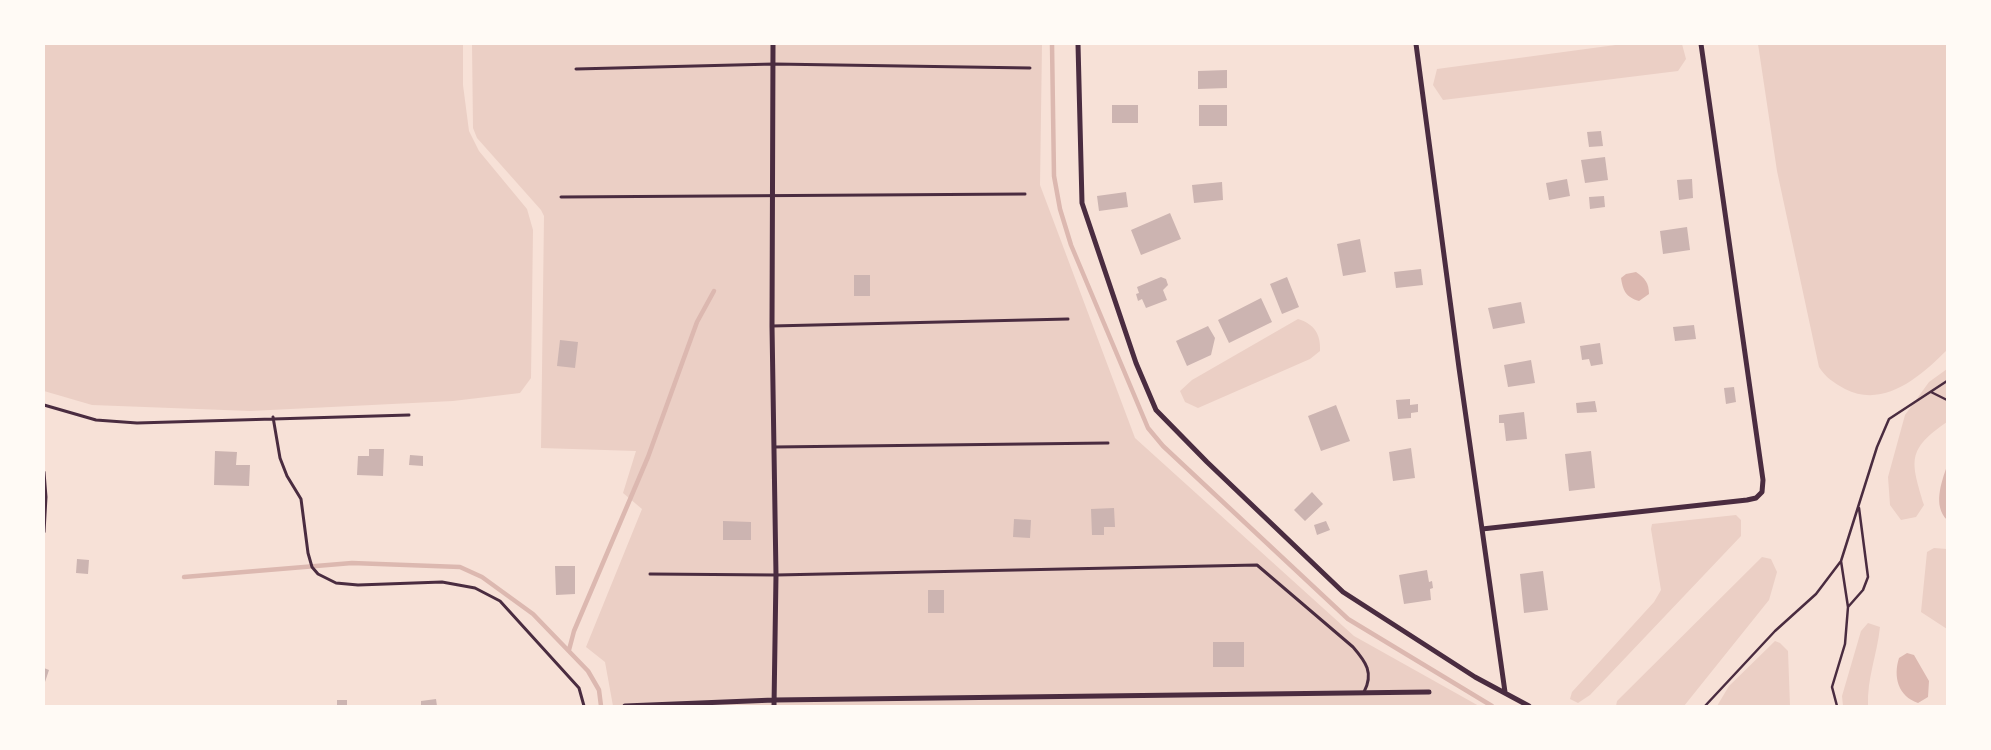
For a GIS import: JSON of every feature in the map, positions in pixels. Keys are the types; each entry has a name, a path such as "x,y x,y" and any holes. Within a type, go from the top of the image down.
{"street":[{"path":"774,44 772,326 776,575 774,703"},
{"path":"1078,44 1082,203 1136,363 1156,410 1207,462 1343,592 1475,677 1529,706"},
{"path":"1416,44 1505,692"},
{"path":"1482,529 1747,500 1756,498 1762,492 1763,480 1701,44"},
{"path":"625,706 1363,695 1429,692"}],"lane":[{"path":"576,69 774,64 1030,68"},
{"path":"561,198 1025,194"},
{"path":"772,326 1068,319"},
{"path":"44,405 96,420 137,423 409,414"},
{"path":"273,417 280,458 287,476 303,504 308,553 312,566 318,574 336,583 344,584 442,582 475,588 500,601 579,688 584,706"},
{"path":"774,447 1108,443"},
{"path":"44,472 46,496 44,532"},
{"path":"650,574 776,575 1258,565 1354,647 1365,661 1370,673 1368,685 1363,695"}],"path":[{"path":"1705,706 1775,630 1816,594 1841,561 1877,447 1889,418 1947,381"},
{"path":"1931,392 1947,400"},
{"path":"1848,607 1863,590 1868,577 1858,507"},
{"path":"1837,706 1832,687 1845,644 1848,607 1841,561"}],"shaded area":[{"path":"44,44 463,44 463,85 469,131 479,151 527,209 533,230 531,378 520,393 453,401 250,411 92,405 44,391"},
{"path":"472,44 1042,44 1040,185 1135,438 1354,636 1479,706 613,706 605,662 586,647 642,509 623,493 636,451 541,448 544,216 541,210 477,138 473,128"},
{"path":"1623,44 1682,44 1686,59 1678,71 1443,100 1433,85 1437,69"},
{"path":"1758,44 1947,44 1947,350 1926,370 1901,387 1874,395 1860,394 1845,389 1824,374 1819,367 1777,171"},
{"path":"1636,272 1646,281 1649,290 1649,294 1639,301 1631,298 1626,293 1621,278 1626,274"},
{"path":"1298,319 1312,327 1318,335 1320,351 1310,359 1198,408 1185,402 1180,391 1192,380"},
{"path":"1947,369 1947,422 1924,441 1918,449 1915,458 1916,477 1924,505 1916,517 1901,520 1890,505 1888,477 1905,415 1929,382"},
{"path":"1947,466 1947,520 1940,508 1939,501"},
{"path":"1736,515 1741,520 1741,536 1590,695 1578,703 1570,699 1572,692 1654,602 1661,590 1651,529 1652,524"},
{"path":"1934,548 1947,549 1947,629 1921,612 1927,552"},
{"path":"1762,557 1771,559 1777,572 1769,600 1684,706 1616,706 1617,701"},
{"path":"1868,623 1880,627 1869,686 1868,706 1843,706 1842,696 1861,631"},
{"path":"1775,641 1788,651 1790,706 1717,706 1729,686"},
{"path":"1907,653 1914,655 1929,681 1928,697 1918,703 1906,696 1897,679 1899,658"}],"building":[{"path":"1227,70 1227,88 1198,89 1198,71"},
{"path":"1112,105 1138,105 1138,123 1112,123"},
{"path":"1199,105 1227,105 1227,126 1199,126"},
{"path":"1601,131 1603,146 1589,147 1587,132"},
{"path":"1605,157 1608,180 1585,183 1581,160"},
{"path":"1567,179 1570,196 1549,200 1546,183"},
{"path":"1692,179 1693,198 1679,200 1677,180"},
{"path":"1222,182 1223,200 1194,203 1192,185"},
{"path":"1126,192 1128,207 1099,211 1097,196"},
{"path":"1604,196 1605,207 1590,209 1589,197"},
{"path":"1170,213 1181,239 1141,255 1131,230"},
{"path":"1687,227 1690,250 1663,254 1660,231"},
{"path":"1360,239 1366,272 1343,276 1337,244"},
{"path":"1421,269 1423,285 1396,288 1394,272"},
{"path":"854,275 870,275 870,296 854,296"},
{"path":"1161,277 1166,279 1168,285 1163,290 1167,300 1146,308 1142,299 1138,301 1136,294 1139,293 1137,287"},
{"path":"1287,277 1299,307 1282,314 1270,284"},
{"path":"1261,298 1272,322 1229,343 1218,320"},
{"path":"1521,302 1525,323 1493,329 1488,308"},
{"path":"1694,325 1696,339 1675,341 1673,327"},
{"path":"1208,326 1215,338 1211,355 1187,366 1176,341"},
{"path":"560,340 578,342 575,368 557,366"},
{"path":"1600,343 1603,364 1591,366 1589,359 1582,360 1580,346"},
{"path":"1531,360 1535,383 1508,387 1504,365"},
{"path":"1734,387 1736,402 1726,404 1724,388"},
{"path":"1410,399 1410,405 1418,404 1418,412 1411,413 1411,418 1398,419 1396,400"},
{"path":"1595,401 1597,412 1577,413 1576,403"},
{"path":"1336,405 1350,441 1321,451 1308,416"},
{"path":"1524,412 1527,439 1506,441 1504,423 1499,423 1499,415"},
{"path":"1411,448 1415,478 1393,481 1389,452"},
{"path":"369,449 384,449 383,476 357,475 358,456 369,456"},
{"path":"215,451 237,452 236,465 250,465 249,486 214,485"},
{"path":"1591,451 1595,488 1569,491 1565,454"},
{"path":"410,455 423,456 423,466 409,465"},
{"path":"1312,492 1323,504 1305,521 1294,510"},
{"path":"1114,508 1115,527 1104,527 1104,535 1092,535 1091,509"},
{"path":"1014,519 1031,520 1030,538 1013,537"},
{"path":"723,521 751,522 751,540 723,540"},
{"path":"1326,521 1330,530 1317,535 1314,525"},
{"path":"77,559 89,560 88,574 76,573"},
{"path":"555,566 575,566 575,594 556,595"},
{"path":"1427,570 1429,582 1432,581 1433,588 1430,589 1431,600 1404,604 1399,575"},
{"path":"1543,571 1548,610 1524,613 1520,574"},
{"path":"928,590 944,590 944,613 928,613"},
{"path":"1213,642 1244,642 1244,667 1213,667"},
{"path":"44,668 49,670 44,685"},
{"path":"436,699 437,706 421,706 421,701"},
{"path":"337,700 347,700 347,706 337,706"}],"waterway":[{"path":"1052,44 1054,176 1060,209 1071,245 1148,428 1163,446 1348,619 1492,706"},
{"path":"569,650 574,631 648,457 697,322 714,291"},
{"path":"184,577 352,563 460,567 482,577 533,614 588,671 599,690 601,706"}]}
